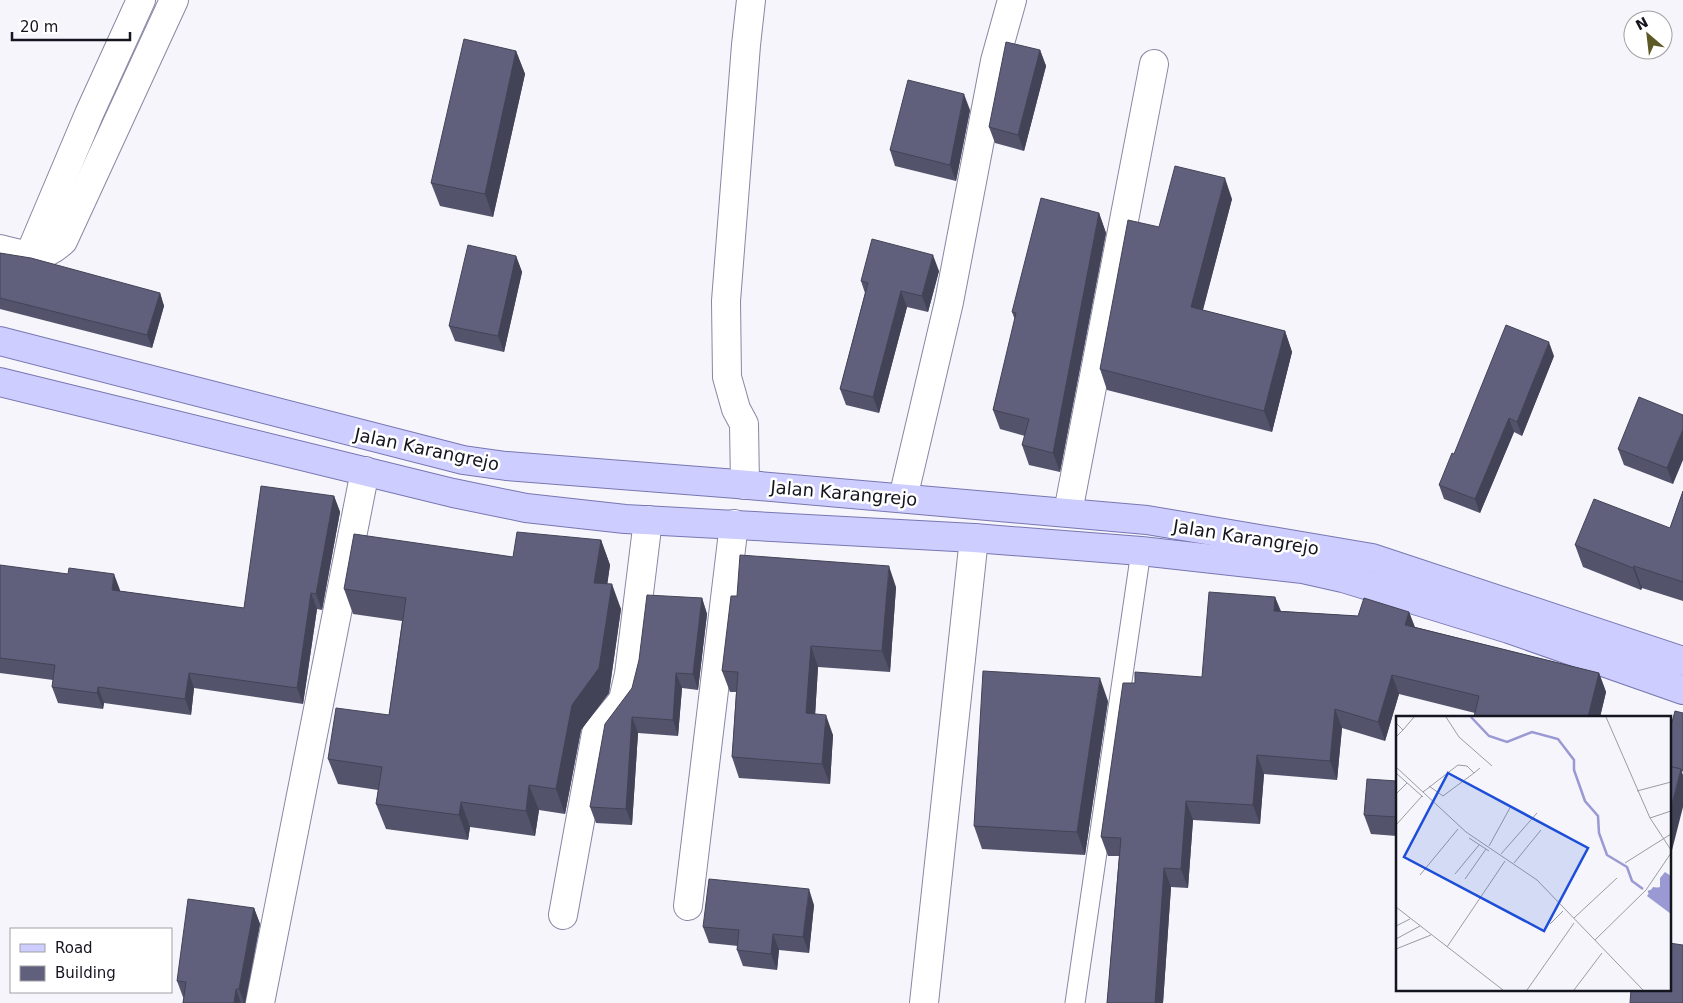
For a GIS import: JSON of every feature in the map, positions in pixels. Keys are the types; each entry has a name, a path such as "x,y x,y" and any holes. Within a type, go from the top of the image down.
{"main road":[{"name":"Jalan Karangrejo","path":"0,340 463,460 506,466 1147,520 1372,558 1683,661"},
{"name":"Jalan Karangrejo","path":"0,382 365,472 526,508 648,520 974,538 1141,551 1303,569 1344,578 1509,629 1683,690"}],"street":[{"path":"29,256 89,114 141,0"},
{"path":"0,249 29,256 44,255 63,241 174,0"},
{"path":"745,485 744,424 736,409 727,377 726,301 751,0"},
{"path":"903,498 949,302 995,61 1012,0"},
{"path":"1068,512 1154,64"},
{"path":"260,1003 365,472"},
{"path":"564,915 596,732 623,700 629,674 648,520"},
{"path":"688,906 734,524"},
{"path":"924,1003 974,538"}],"lane":[{"path":"1075,1003 1141,551"}],"building":[{"path":"464,39 516,51 485,194 431,183"},
{"path":"1006,42 1040,50 1018,135 989,127"},
{"path":"908,80 964,94 950,165 890,150"},
{"path":"1175,166 1225,178 1191,307 1285,331 1264,411 1100,369 1128,220 1159,227"},
{"path":"1041,198 1099,213 1053,453 1022,445 1029,419 993,410 1016,313 1012,312"},
{"path":"872,239 933,255 922,296 901,291 873,397 840,389 868,283 861,281"},
{"path":"468,245 516,256 498,336 449,326"},
{"path":"0,253 31,258 160,293 147,335 0,298"},
{"path":"1506,325 1549,342 1517,422 1509,418 1475,499 1439,485 1452,453 1454,454"},
{"path":"1639,397 1683,415 1683,429 1667,468 1618,449"},
{"path":"261,486 334,496 316,594 311,593 297,688 189,673 185,699 98,687 97,693 52,687 55,665 0,658 0,565 68,574 69,568 114,574 112,590 244,608"},
{"path":"1683,491 1683,582 1634,566 1633,568 1575,545 1594,499 1670,528"},
{"path":"517,532 601,540 594,583 612,584 599,668 572,705 556,789 529,785 526,811 461,802 459,815 376,804 382,767 328,759 336,708 389,715 406,598 344,589 354,534 513,557"},
{"path":"740,555 889,566 882,651 811,646 806,713 826,715 822,764 732,757 738,672 722,671 731,596 737,596"},
{"path":"1209,592 1275,597 1274,611 1358,616 1364,598 1409,612 1405,625 1599,673 1588,716 1474,716 1479,696 1392,675 1378,722 1335,709 1330,761 1257,755 1253,805 1186,801 1181,869 1164,868 1155,1003 1107,1003 1121,838 1101,837 1123,683 1135,683 1135,672 1202,677"},
{"path":"647,595 702,598 693,674 676,673 673,720 632,717 626,809 590,807 605,724 632,688 639,660"},
{"path":"983,671 1100,678 1077,832 974,826"},
{"path":"1675,711 1683,713 1683,771 1670,766 1670,729"},
{"path":"1670,766 1681,769 1670,811"},
{"path":"1367,779 1396,781 1396,817 1364,815"},
{"path":"709,879 809,889 803,937 773,934 771,954 737,950 739,930 703,927"},
{"path":"188,899 254,908 239,989 236,989 234,1003 183,1003 186,982 177,981"},
{"path":"1670,943 1683,945 1683,1003 1630,1003 1631,990 1670,990"}]}
